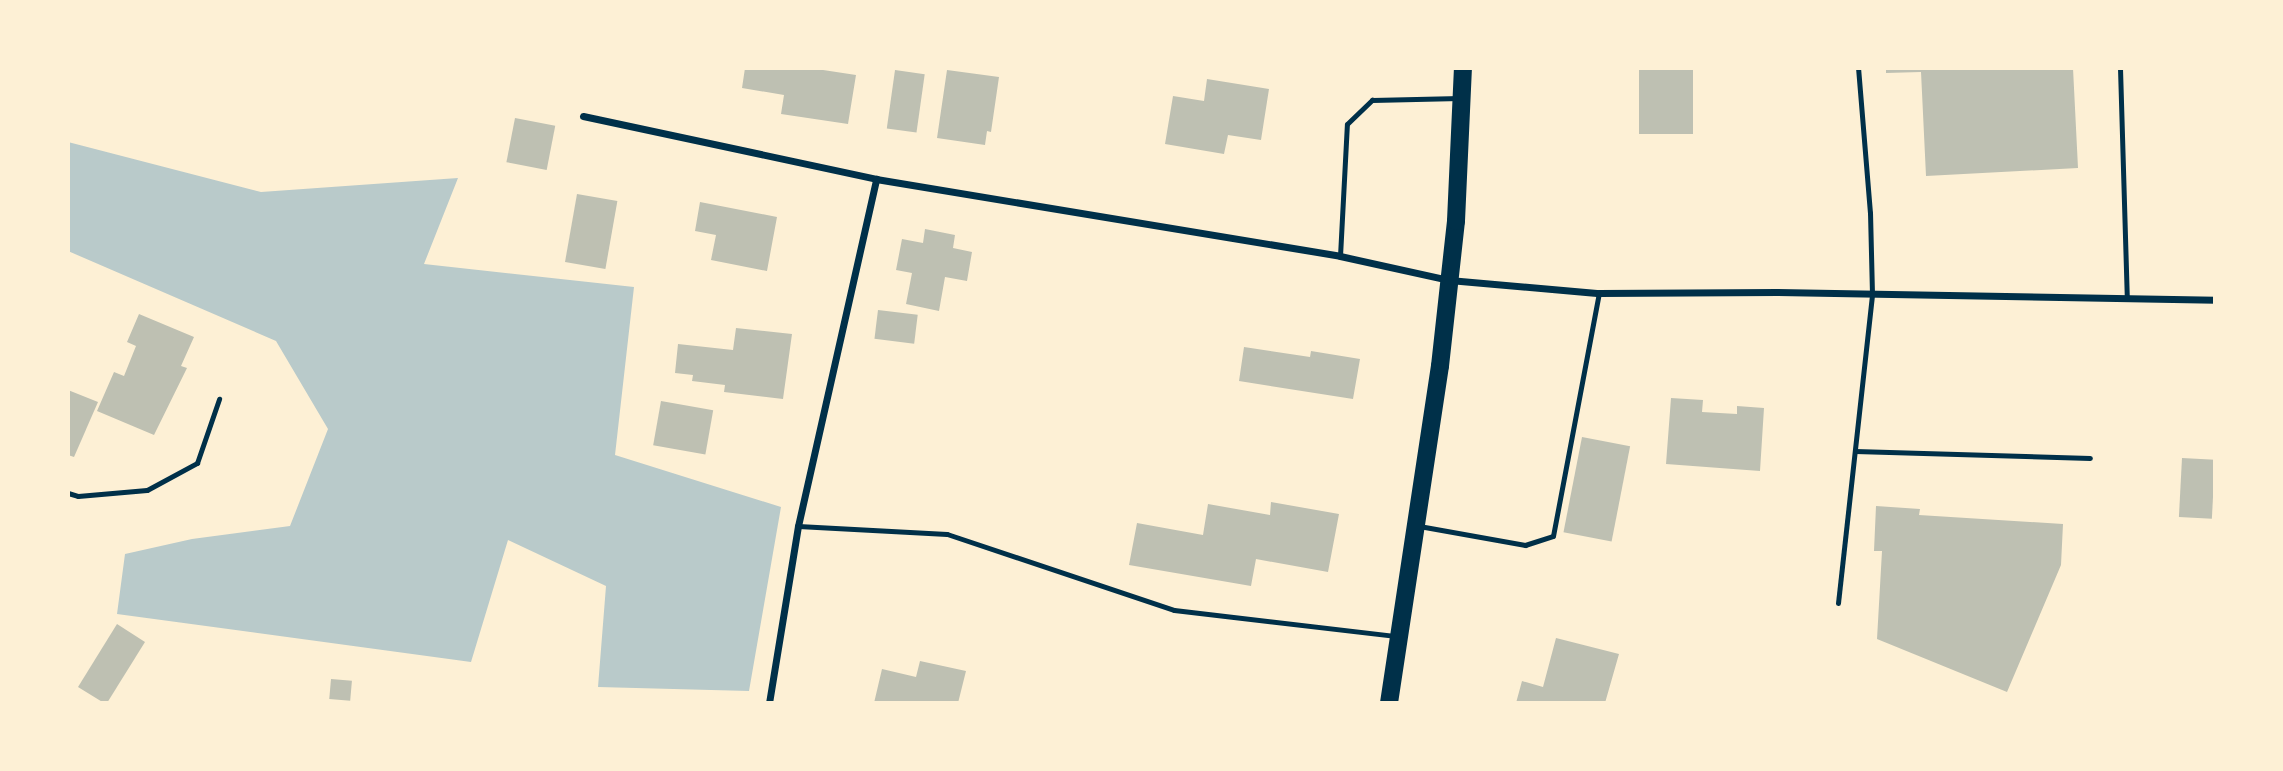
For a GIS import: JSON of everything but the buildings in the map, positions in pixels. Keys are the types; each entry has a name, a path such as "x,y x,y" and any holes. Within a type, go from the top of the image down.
{"main road":[{"path":"1389,703 1417,525 1449,280 1463,68"}],"street":[{"path":"583,116 876,179 1340,256 1449,280 1599,293 2215,300"},
{"path":"769,703 798,526 876,179"}],"lane":[{"path":"1838,603 1872,295 1870,213 1858,68"},
{"path":"2120,68 2127,299"},
{"path":"1340,256 1347,124 1371,100 1463,98"},
{"path":"1417,525 1525,545 1553,536 1599,293"},
{"path":"68,493 78,496 146,490 197,463 219,399"},
{"path":"1855,450 2090,458"},
{"path":"798,526 947,534 1174,610 1399,636"}],"shaded area":[{"path":"68,142 261,192 458,178 424,264 634,287 615,455 781,507 749,691 598,687 606,586 508,540 471,662 117,614 125,554 192,539 290,526 328,429 276,341 68,251"}]}
